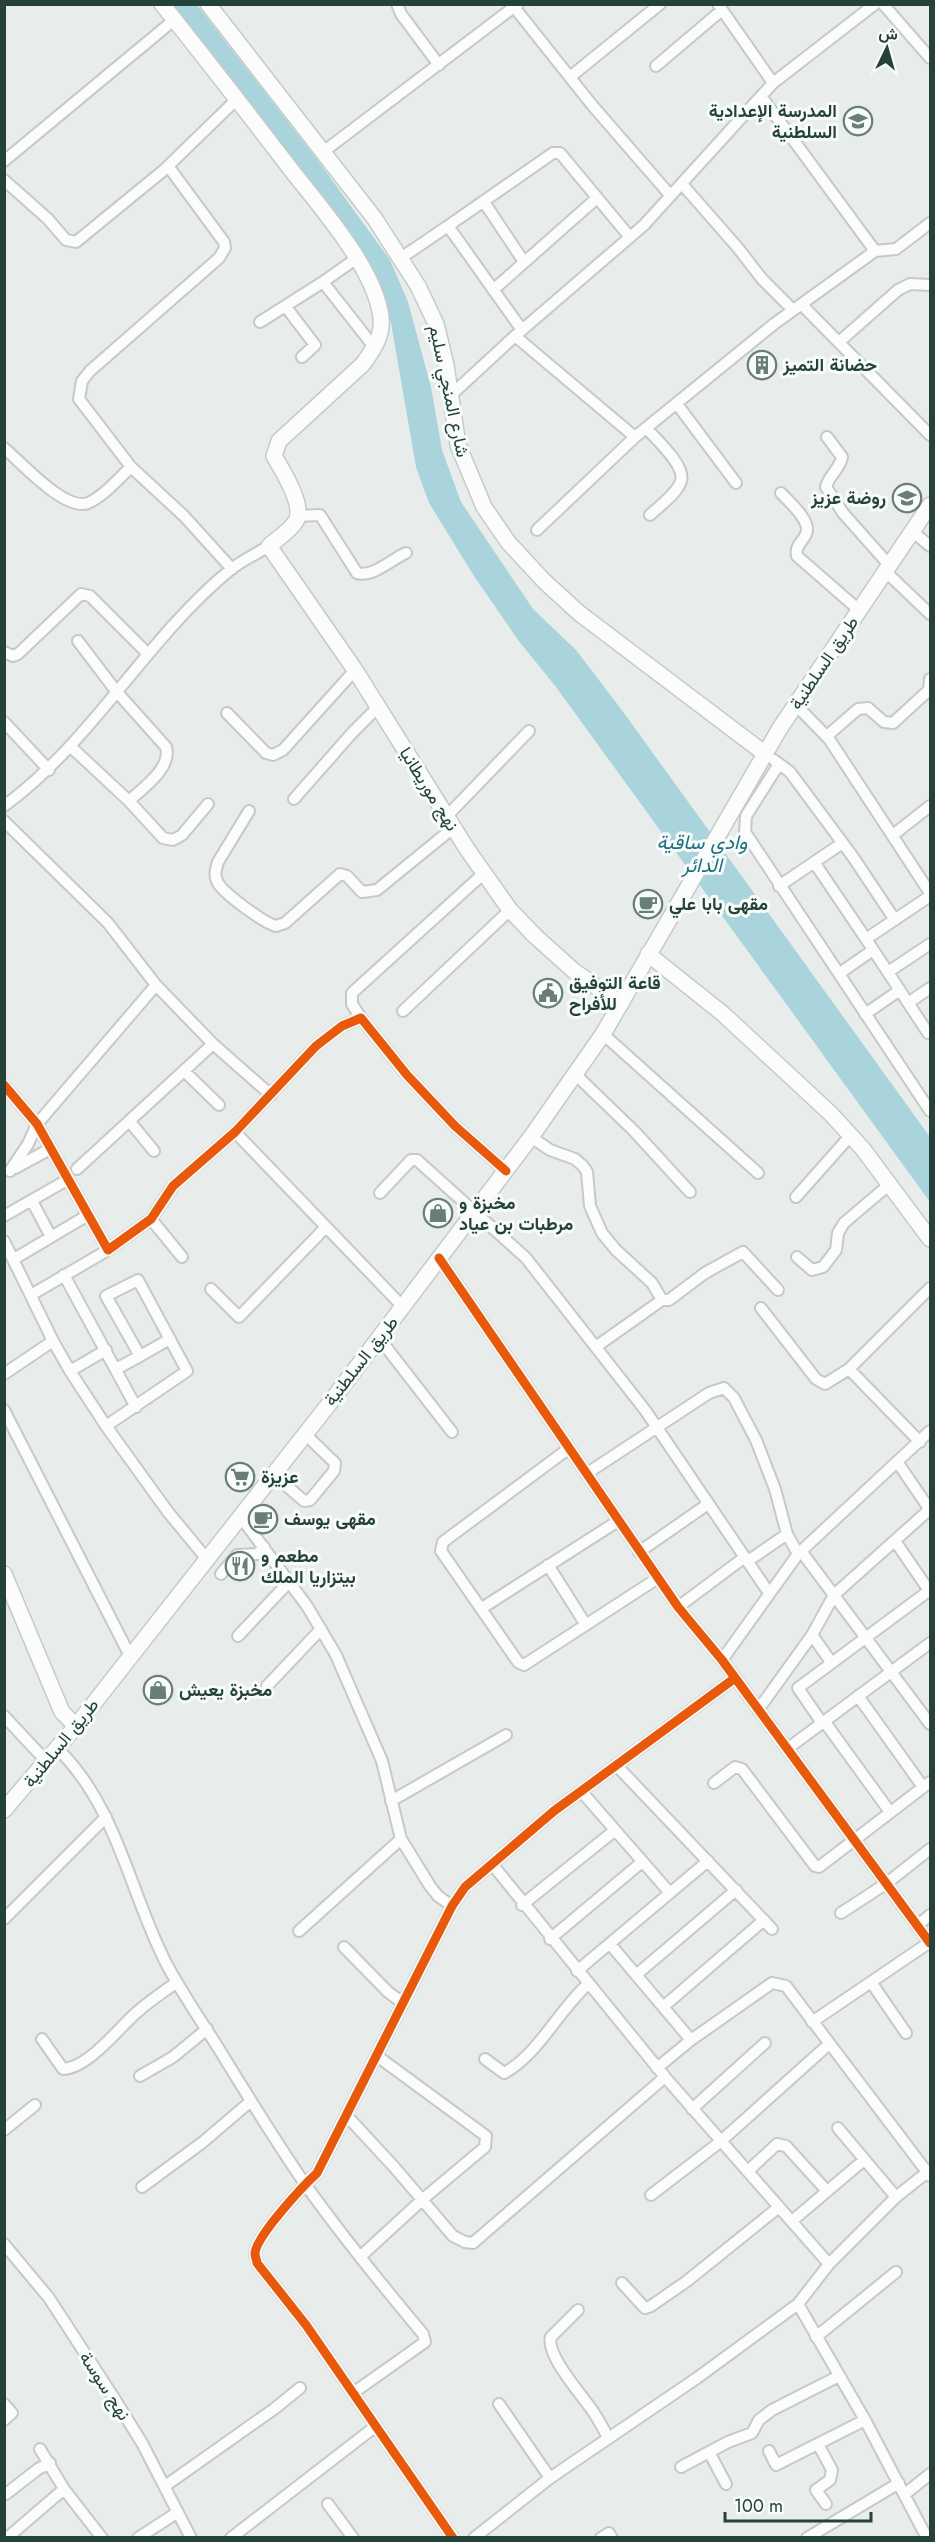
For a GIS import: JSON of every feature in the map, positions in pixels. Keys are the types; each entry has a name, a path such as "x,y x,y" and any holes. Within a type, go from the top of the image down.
{"main road":[{"path":"162,4 357,258 379,306 381,326 375,347 363,364 279,441 275,448 274,456 295,496 298,516 296,523 269,546"},
{"name":"شارع المنجي سليم","path":"212,6 401,258 418,286 436,324 446,365 458,445 465,465 484,507 508,542 544,581 579,613 764,753"},
{"name":"طريق السلطنية","path":"4,1810 58,1749 305,1434 531,1137 603,1034 764,753 930,505"},
{"name":"نهج موريطانيا","path":"269,546 379,706 483,874 510,910 574,971 621,1004"},
{"path":"648,954 722,1013 851,1135 891,1183 930,1239"},
{"path":"4,1574 62,1712 76,1726"}],"street":[{"path":"398,4 401,15 439,65"},
{"path":"570,77 660,4"},
{"path":"450,396 628,236 644,225 773,83 875,4"},
{"path":"883,4 930,58"},
{"path":"323,152 516,6 570,77 670,195"},
{"path":"656,66 720,7 773,83"},
{"path":"4,161 174,20"},
{"path":"761,96 875,251"},
{"path":"4,180 48,219 66,240 72,243 168,166 237,99"},
{"path":"401,258 553,153 560,153 628,236"},
{"path":"168,166 224,242 225,248 219,258 90,371 82,381 79,399 131,467 184,516 232,569"},
{"path":"682,184 762,279 839,342 930,435"},
{"path":"493,290 597,198"},
{"path":"484,202 524,262"},
{"path":"537,530 635,437 748,344 875,251 896,249 930,224"},
{"path":"448,226 493,290 518,333 635,437"},
{"path":"260,322 357,258"},
{"path":"323,282 375,347"},
{"path":"839,342 898,290 910,284 930,285"},
{"path":"286,307 315,345 302,357"},
{"path":"677,404 736,483"},
{"path":"646,428 682,470 678,488 650,515"},
{"path":"827,437 842,457 841,465 829,475 826,487 843,513 888,569 930,614"},
{"path":"4,448 57,495 85,505 131,467"},
{"path":"781,493 807,526 807,532 797,546 797,556 860,611"},
{"path":"298,516 320,514 357,573 371,573 406,553"},
{"path":"913,532 930,546"},
{"path":"4,807 49,770 71,747 116,691 193,604 232,569 269,546"},
{"path":"4,652 11,656 18,654 81,594 84,594 90,596 148,654"},
{"path":"78,641 116,691 162,741 168,753 162,768 129,801"},
{"path":"227,713 266,753 278,753 355,670"},
{"path":"827,736 858,709 868,708 884,722 893,723 928,690 930,679"},
{"path":"796,705 827,736 930,894 866,939"},
{"path":"294,799 379,706"},
{"path":"4,723 49,770"},
{"path":"249,811 218,862 215,871 217,881 229,894 276,926 285,923 340,874 347,876 362,892 377,890 450,822 529,731"},
{"path":"71,747 129,801 163,838 173,840 182,835 208,804"},
{"path":"764,753 790,772 895,920"},
{"path":"779,764 744,823 745,832 930,1111"},
{"path":"893,835 930,806"},
{"path":"4,821 108,923 156,985 213,1044 271,1095"},
{"path":"779,886 841,844"},
{"path":"814,861 930,1034"},
{"path":"483,874 352,993 352,1004 415,1084 506,1171"},
{"path":"403,1011 510,910"},
{"path":"888,972 930,944"},
{"path":"840,973 873,950"},
{"path":"7,1173 28,1144 37,1124 156,985"},
{"path":"908,1003 930,988"},
{"path":"866,1014 900,990"},
{"path":"31,1295 108,1250 151,1219 173,1186 235,1132 316,1046 342,1026 361,1018"},
{"path":"603,1034 758,1173"},
{"path":"77,1169 213,1044"},
{"path":"185,1072 219,1105"},
{"path":"575,1074 634,1131 690,1192"},
{"path":"4,1085 37,1124 108,1250"},
{"path":"130,1122 154,1150"},
{"path":"235,1132 403,1306"},
{"path":"796,1197 851,1135"},
{"path":"531,1137 550,1150 575,1159 583,1166 587,1172 590,1206 602,1233 616,1250 652,1283 662,1300"},
{"path":"7,1173 50,1149"},
{"path":"380,1193 411,1160 417,1160 526,1258 597,1346 657,1426 769,1593"},
{"path":"4,1216 67,1180"},
{"path":"797,1257 812,1270 819,1270 823,1267 837,1247 838,1233 844,1223 891,1183"},
{"path":"32,1201 51,1237"},
{"path":"14,1259 88,1215"},
{"path":"151,1219 182,1257"},
{"path":"211,1288 239,1317 326,1227"},
{"path":"4,1241 70,1371 106,1426 168,1512 207,1558"},
{"path":"597,1346 662,1300 669,1300 705,1273 743,1252 778,1290"},
{"path":"439,1258 639,1552 678,1606 722,1660 930,1942 812,2022"},
{"path":"64,1275 136,1407"},
{"path":"106,1426 187,1371 138,1280 106,1296 140,1356"},
{"path":"761,1308 820,1383 829,1383 849,1370 930,1288"},
{"path":"379,1338 452,1432"},
{"path":"116,1369 170,1339"},
{"path":"4,1374 53,1341"},
{"path":"70,1371 106,1350"},
{"path":"849,1370 920,1442"},
{"path":"586,1474 718,1388 729,1391 756,1440 775,1489 787,1534 865,1638 893,1671 930,1724"},
{"path":"4,1410 130,1656"},
{"path":"722,1660 800,1552 930,1431"},
{"path":"273,1474 304,1501 309,1500 334,1471 335,1463 305,1434"},
{"path":"568,1449 443,1542 441,1551 518,1662 524,1665 658,1578"},
{"path":"758,1710 812,1635 834,1595 930,1510 898,1463"},
{"path":"639,1552 708,1504"},
{"path":"240,1516 321,1629 340,1664 375,1743 388,1781 401,1839 430,1886 438,1896 452,1906"},
{"path":"482,1608 618,1521"},
{"path":"678,1606 787,1534"},
{"path":"798,1688 930,1591 895,1542"},
{"path":"221,1574 237,1556 257,1554 264,1547"},
{"path":"548,1565 586,1625"},
{"path":"238,1636 289,1582"},
{"path":"267,1686 321,1629"},
{"path":"812,1635 831,1662"},
{"path":"787,1749 930,1643"},
{"path":"453,2538 306,2325 257,2263 255,2253 259,2241 305,2184 317,2173 452,1906 465,1887 581,1791 735,1678"},
{"path":"783,1678 798,1688 890,1812"},
{"path":"714,1783 735,1767 742,1769 817,1867 823,1866 927,1785 858,1696"},
{"path":"4,1716 47,1762"},
{"path":"391,1801 506,1735"},
{"path":"58,1749 76,1767 106,1817 146,1917 177,1982 251,2101 305,2184 360,2257 423,2334 424,2342 353,2393"},
{"path":"616,1765 772,1929"},
{"path":"581,1791 670,1893"},
{"path":"4,1919 106,1817"},
{"path":"522,1905 614,1831"},
{"path":"299,1931 401,1839"},
{"path":"841,1914 930,1849"},
{"path":"577,1971 708,1861"},
{"path":"550,1938 642,1862"},
{"path":"492,1864 522,1905 661,2073 829,2264"},
{"path":"636,1975 736,1890"},
{"path":"918,1925 930,1915"},
{"path":"663,2007 764,1920"},
{"path":"610,1944 691,2040"},
{"path":"344,1947 388,1992 403,2003"},
{"path":"42,2038 63,2069 74,2068 137,2012 177,1982"},
{"path":"871,1982 906,2033"},
{"path":"346,2116 423,2199 453,2236 473,2243 661,2073 691,2040 772,1983 786,1986 828,2045 929,2173 896,2197 829,2264 798,2304 697,2378 550,2478 474,2538"},
{"path":"485,2059 504,2073 513,2068 535,2046 570,2001 587,1985"},
{"path":"140,2076 173,2057 207,2029"},
{"path":"692,2109 765,2043"},
{"path":"651,2195 720,2142 828,2045"},
{"path":"360,2257 423,2199 485,2147 486,2136 377,2056"},
{"path":"142,2187 203,2142 251,2101"},
{"path":"4,2130 34,2105"},
{"path":"838,2128 896,2197"},
{"path":"748,2171 777,2144 786,2146 827,2191"},
{"path":"792,2221 864,2160"},
{"path":"622,2283 645,2308 651,2307 687,2282 779,2207"},
{"name":"نهج سوسة","path":"4,2244 49,2298 142,2443 191,2538"},
{"path":"816,2337 896,2272"},
{"path":"798,2304 865,2420 927,2538"},
{"path":"578,2310 551,2337 550,2343 557,2361 595,2414 608,2438"},
{"path":"681,2467 752,2433 759,2420 772,2410 839,2376"},
{"path":"165,2486 300,2388"},
{"path":"4,2404 12,2413 4,2420"},
{"path":"499,2404 550,2478"},
{"path":"769,2451 776,2465 865,2420"},
{"path":"231,2538 376,2426"},
{"path":"819,2444 832,2469 830,2480 816,2490 826,2504"},
{"path":"40,2449 64,2489 102,2538"},
{"path":"709,2452 726,2484"},
{"path":"6,2494 38,2469 50,2463"},
{"path":"904,2494 930,2474"},
{"path":"807,2538 899,2483"},
{"path":"7,2538 64,2489"},
{"path":"328,2504 353,2538"},
{"path":"138,2538 178,2512"},
{"path":"601,2538 609,2532 612,2538"}],"water":[{"name":"وادي ساقية الدائر","path":"168,5 197,5 316,158 390,260 408,302 431,387 442,450 461,502 533,609 576,650 624,713 930,1137 930,1202 556,687 518,640 474,576 429,503 416,467 391,323 376,282"}],"cycle path":[{"path":"4,1085 37,1124 108,1250 151,1219 173,1186 235,1132 316,1046 342,1026 361,1018 407,1075 455,1126 506,1171"},
{"path":"439,1258 678,1607 722,1660 930,1943"},
{"path":"453,2538 306,2325 257,2263 255,2254 257,2246 281,2212 317,2173 452,1906 465,1887 554,1811 735,1678"}],"place":[{"name":"المدرسة الإعدادية السلطنية","path":"858,121"},
{"name":"حضانة التميز","path":"762,365"},
{"name":"روضة عزيز","path":"907,498"},
{"name":"مقهى بابا علي","path":"648,904"},
{"name":"قاعة التوفيق للأفراح","path":"548,993"},
{"name":"مخبزة و مرطبات بن عياد","path":"438,1213"},
{"name":"عزيزة","path":"240,1477"},
{"name":"مقهى يوسف","path":"263,1519"},
{"name":"مطعم و بيتزاريا الملك","path":"240,1566"},
{"name":"مخبزة يعيش","path":"158,1690"}]}
